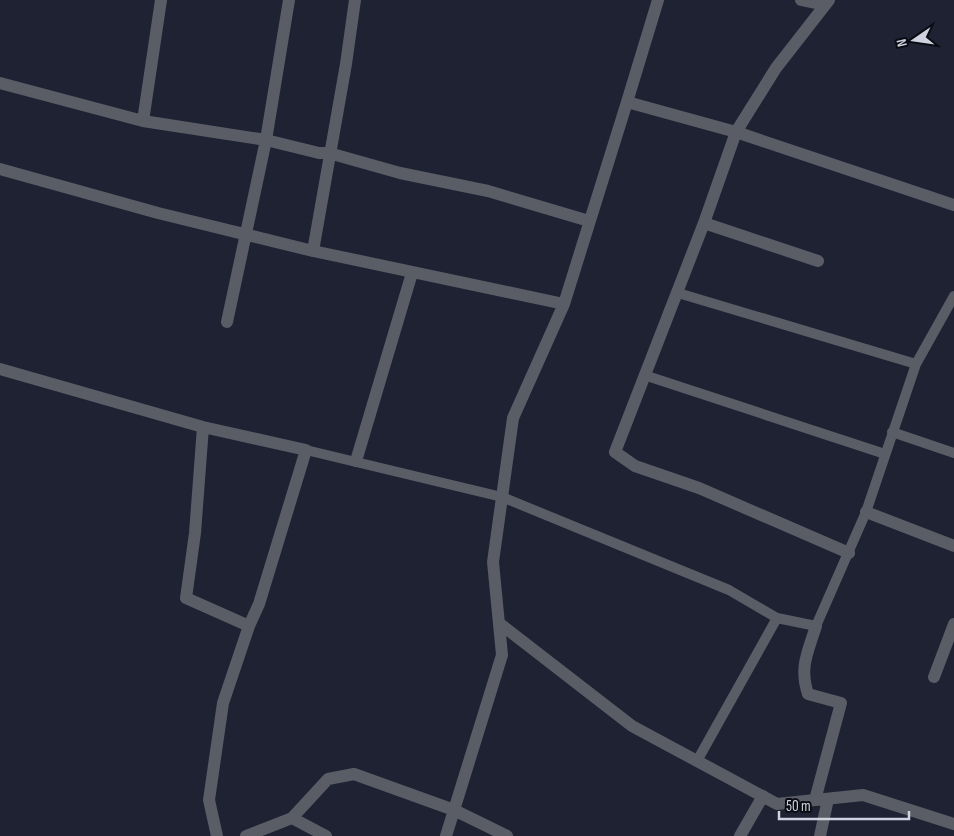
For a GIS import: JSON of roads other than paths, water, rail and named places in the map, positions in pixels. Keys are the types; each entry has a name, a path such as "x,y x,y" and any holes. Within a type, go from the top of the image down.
{"street":[{"path":"143,121 161,0"},
{"path":"227,322 266,140 289,0"},
{"path":"313,251 346,64 355,0"},
{"path":"446,836 502,654 493,562 513,418 564,304 658,0"},
{"path":"802,0 827,3"},
{"path":"827,3 776,68 736,132 704,224 615,452 635,466 700,488 849,553"},
{"path":"0,83 143,121 266,140 319,153 330,153 400,173 488,190 590,221"},
{"path":"627,102 736,132 954,205"},
{"path":"0,168 158,213 246,235 412,273 564,304"},
{"path":"704,224 818,261"},
{"path":"356,461 412,273"},
{"path":"0,369 202,427 306,450 259,604 249,626 223,703 209,800 217,836"},
{"path":"202,427 195,533 186,598 249,626"},
{"path":"866,512 954,546"},
{"path":"499,623 632,726 777,804 863,795 954,824"},
{"path":"934,677 954,624"},
{"path":"816,626 802,678 808,694 841,703 822,799 820,836"},
{"path":"246,836 292,818 328,780 354,774 454,810 506,836"},
{"path":"740,836 763,796"},
{"path":"292,818 326,836"}],"lane":[{"path":"678,292 916,364"},
{"path":"306,450 502,497 729,590 777,618 816,626 866,512 916,364 954,296"},
{"path":"644,375 885,454"},
{"path":"892,432 954,453"},
{"path":"697,761 777,618"}]}
